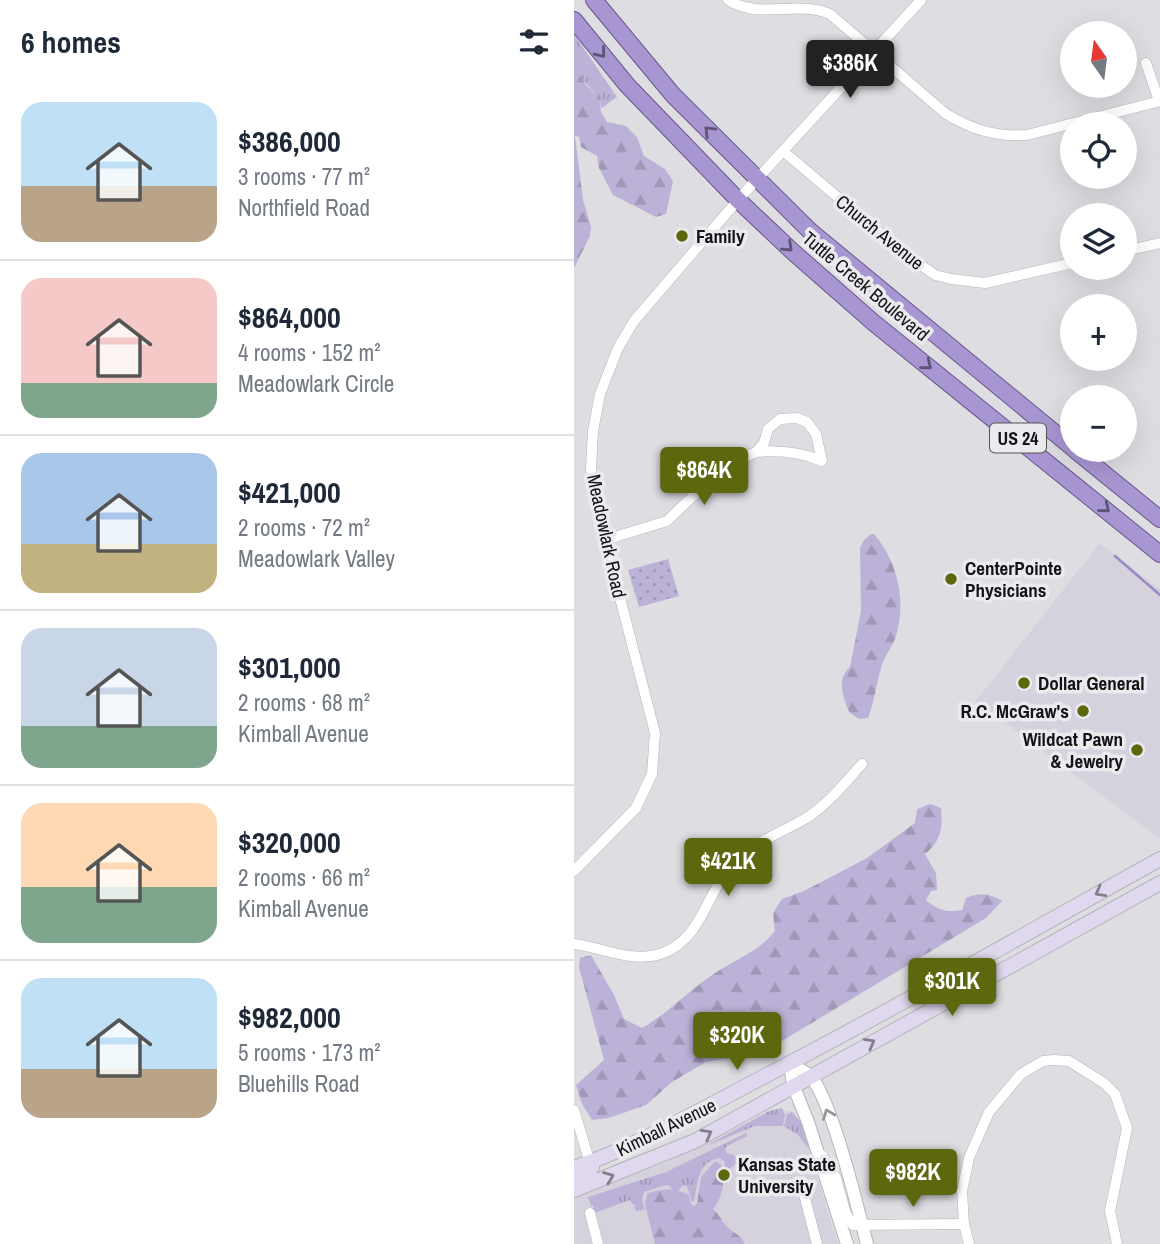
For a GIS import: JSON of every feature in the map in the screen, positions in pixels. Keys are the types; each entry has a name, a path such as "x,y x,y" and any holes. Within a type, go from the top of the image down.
{"highway":[{"name":"Tuttle Creek Boulevard","path":"594,0 673,95 810,231 1060,438"},
{"name":"Tuttle Creek Boulevard","path":"574,20 627,85 793,253 874,323 1160,554"},
{"name":"Tuttle Creek Boulevard","path":"1090,462 1160,519"}],"main road":[{"name":"Kimball Avenue","path":"574,1168 699,1112 1160,859"},
{"name":"Kimball Avenue","path":"574,1190 695,1141 1160,883"},
{"path":"574,1179 589,1172 592,1167 590,1163"}],"street":[{"path":"727,0 751,10 807,7 819,9 838,20 946,114 967,127 989,134 1027,135 1160,101 1146,63"},
{"name":"Meadowlark Road","path":"574,871 636,808 652,774 655,733 605,540 591,469 593,431 604,382 618,348 634,321 738,200 921,0"},
{"name":"Church Avenue","path":"783,152 905,254 935,275 985,282 1060,266"},
{"path":"1137,248 1160,243"},
{"path":"605,540 667,522 721,469 756,452 790,452 822,461 816,434 807,422 798,418 780,419 775,423 768,429 764,443 756,452"},
{"path":"574,944 641,958 666,952 680,944 697,925 714,890 733,864 745,853 810,816 827,802 862,764"},
{"path":"969,1244 964,1224 962,1191 969,1158 989,1112 1021,1074 1044,1061 1069,1061 1104,1083 1115,1094 1127,1128 1110,1211 1117,1244"},
{"path":"790,1064 810,1076 820,1094 835,1131 867,1244"},
{"path":"790,1064 793,1086 815,1143 846,1244"},
{"path":"574,1110 590,1163"},
{"path":"815,1143 836,1178 846,1214 853,1225 964,1224"},
{"path":"801,1184 817,1244"},
{"path":"590,1213 598,1244"}],"shaded area":[{"path":"1100,543 1160,589 1160,839 976,701"},
{"name":"Kansas State University","path":"775,1109 793,1112 800,1121 838,1244 574,1244 574,1196 662,1164"}],"green space":[{"path":"574,34 617,97 602,108 597,96 576,70"},
{"path":"574,64 586,85 600,99 601,112 607,122 626,126 637,137 644,156 665,169 673,181 666,214 656,217 613,195 599,168 597,156 581,147 579,137 575,136 583,200 591,227 590,236 574,268"},
{"path":"871,534 874,534 889,556 898,582 900,609 896,636 882,665 868,718 859,719 850,713 843,695 842,683 850,667 861,611 860,548"},
{"path":"668,559 679,596 639,607 628,570"},
{"path":"930,804 941,808 942,822 938,839 925,854 936,873 937,890 931,891 926,900 943,910 952,911 962,910 966,898 980,894 1002,901 986,918 772,1047 751,1055 706,1062 672,1082 646,1105 609,1118 592,1120 582,1104 576,1085 604,1060 579,967 580,958 591,955 614,995 624,1019 642,1028 708,978 768,939 775,931 773,913 782,899 804,891 867,858 915,823 917,809"},
{"path":"782,1108 785,1115 783,1126 755,1126 706,1146 769,1111"},
{"path":"792,1112 801,1122 809,1149 798,1135 784,1126 787,1114"},
{"path":"746,1133 747,1136 725,1149 739,1162 726,1171 724,1161 720,1158 707,1164 700,1174 692,1202 687,1186 683,1185 673,1192 670,1186 666,1185 644,1192 642,1200 645,1209 636,1211 630,1200 594,1213 592,1210 594,1206 588,1197 666,1172"},
{"path":"715,1161 721,1164 723,1181 721,1194 713,1209 745,1244 655,1244 645,1204 647,1194 663,1190 678,1191 689,1195 694,1206 697,1204 701,1177"}],"waterway":[{"path":"1115,556 1160,595"}],"place":[{"name":"Family","path":"682,236"},
{"name":"CenterPointe Physicians","path":"951,579"},
{"name":"Dollar General","path":"1024,683"},
{"name":"R.C. McGraw's","path":"1083,711"},
{"name":"Wildcat Pawn & Jewelry","path":"1137,750"},
{"name":"Kansas State University","path":"724,1175"}]}
